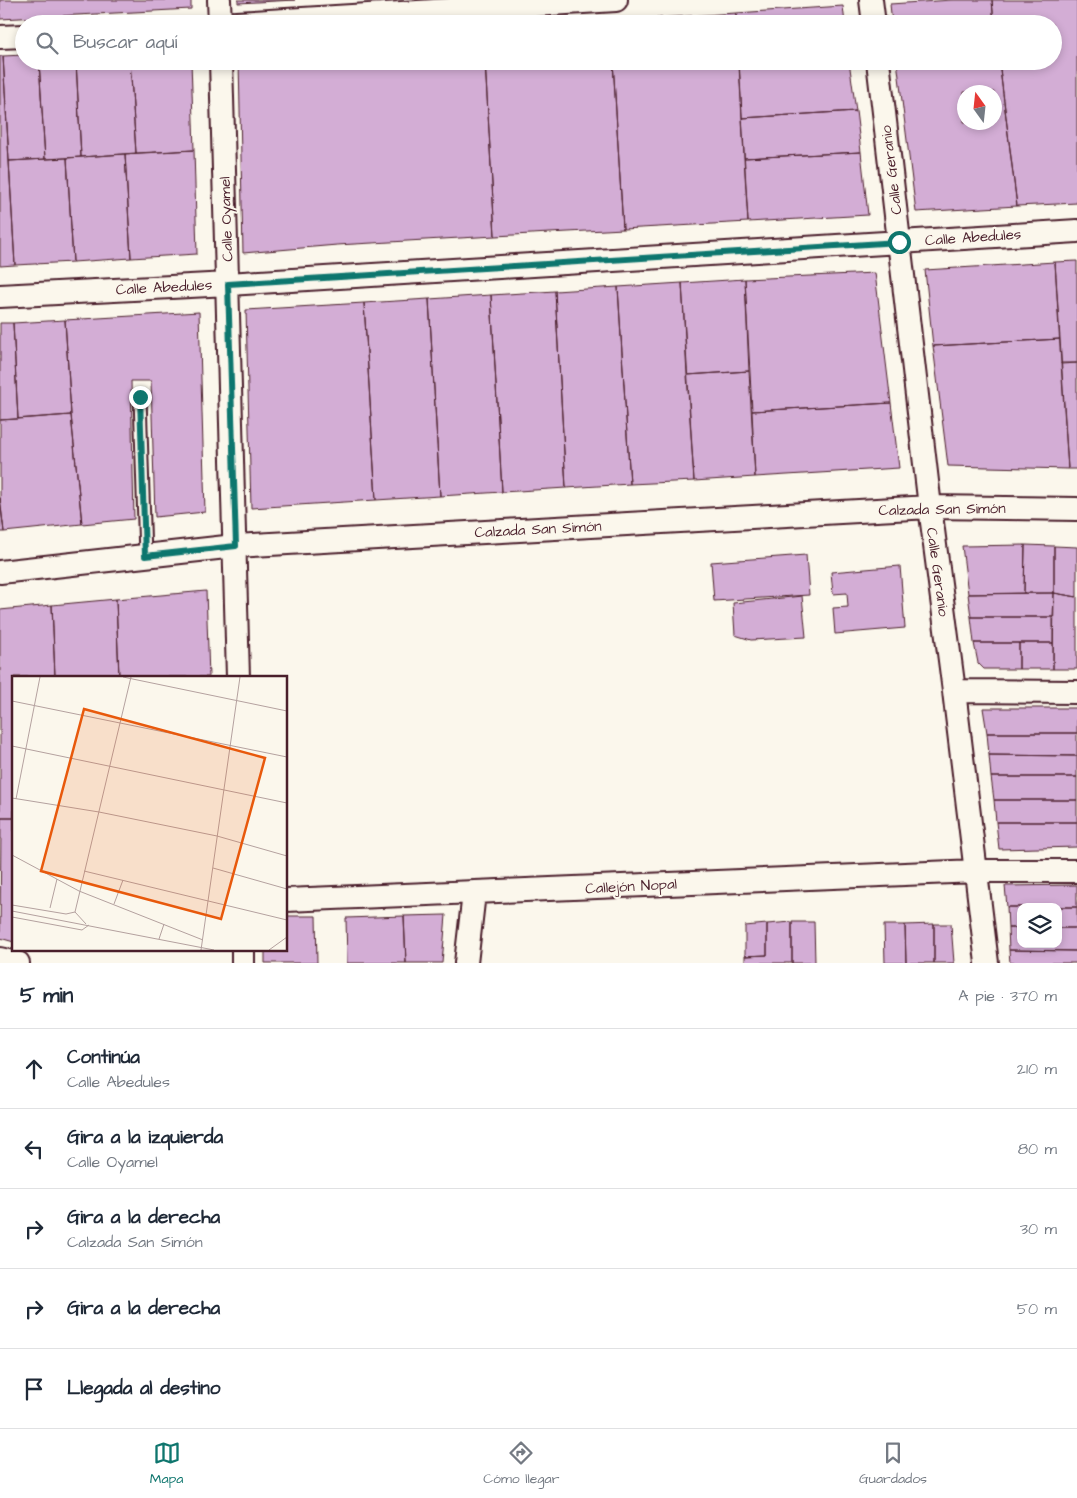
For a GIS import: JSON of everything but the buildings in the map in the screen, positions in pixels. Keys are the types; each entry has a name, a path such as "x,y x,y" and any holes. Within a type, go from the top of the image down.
{"street":[{"path":"219,0 220,15"},
{"path":"368,15 616,0"},
{"path":"871,0 873,15"},
{"path":"0,37 15,36"},
{"name":"Calle Oyamel","path":"221,70 236,546 238,676"},
{"name":"Calle Geranio","path":"879,70 930,507 987,963"},
{"name":"Calle Abedules","path":"0,296 228,284 1077,231"},
{"name":"Calzada San Simón","path":"0,572 236,546 930,507 1077,509"},
{"path":"954,691 1077,692"},
{"name":"Callejón Nopal","path":"288,900 976,871 1077,871"},
{"path":"466,963 474,893"},
{"path":"0,959 18,963"}],"lane":[{"path":"140,397 145,556"}],"route":[{"path":"140,397 145,556 236,546 228,284 899,242"}]}
